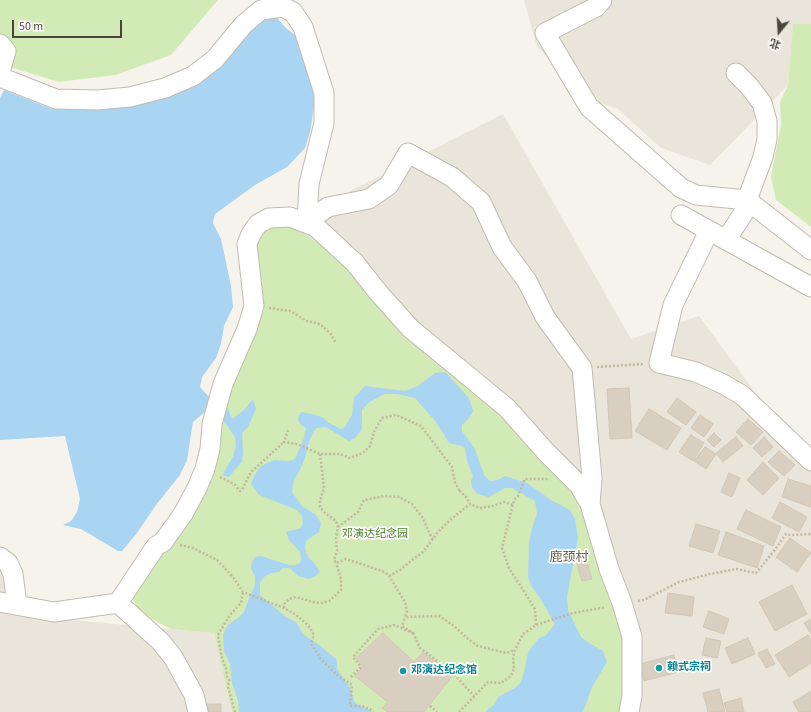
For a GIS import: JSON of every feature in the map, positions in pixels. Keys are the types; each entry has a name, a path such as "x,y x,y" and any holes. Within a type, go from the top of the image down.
{"street":[{"path":"602,0 596,7 546,33 589,107 681,188 696,195 749,202 811,250"},
{"path":"0,77 56,99 97,100 130,97 165,88 193,76 215,59 244,24 261,10 283,7 293,12 303,27 324,93 324,123 308,184 307,223"},
{"path":"0,44 6,51 0,72"},
{"path":"726,240 749,202 767,139 767,121 762,103 749,86 736,73"},
{"path":"307,223 328,207 369,200 389,185 408,154 452,177 481,202 502,247 527,281 545,317 582,368 592,478 590,504"},
{"path":"681,216 811,288"},
{"path":"0,557 8,563 13,574 8,604 54,612 118,603 156,546 163,542 183,514 205,469 210,449 212,424 223,384 247,329 254,306 247,244 251,234 258,224 268,218 290,217 316,227 355,262 377,291 410,328 507,408 546,452 579,485 590,504 609,569 622,603 632,637 632,696 629,712"},
{"path":"709,231 673,305 658,363 696,372 723,384 742,395 811,461"},
{"path":"118,603 161,642 173,657 194,695 198,712"}],"path":[{"path":"254,306 290,311 307,321 320,324 331,334 336,343"},
{"path":"582,368 658,363"},
{"path":"284,442 297,444 320,454 340,454 350,458 362,453 370,446 374,432 382,418 396,416 421,426 452,467 454,482 470,504 480,508 493,506 504,502 513,505"},
{"path":"205,469 234,484 240,491 242,490 251,472 284,442 288,430"},
{"path":"284,608 284,604 289,599 296,597 323,603 336,596 341,590 341,579 334,560 337,551 336,538 338,527 336,521 325,513 320,507 320,500 324,488 320,454"},
{"path":"524,479 518,496 514,500 502,548 509,568 535,609 536,625"},
{"path":"338,527 358,512 364,500 385,496 399,497 412,504 422,517 433,540"},
{"path":"389,576 400,570 423,552 438,531 470,504"},
{"path":"459,712 488,682 501,683 511,676 514,668 513,657 515,650 523,634 536,625 573,613 644,600 678,582 710,574 737,569 756,573 786,534 811,534"},
{"path":"163,542 193,548 217,560 233,577 243,592 261,598 296,615 308,625 313,633 311,644 321,659 336,674 352,685 350,706 362,706 373,712"},
{"path":"336,562 346,559 380,570 389,576 405,602 407,611 402,626 413,633 420,648 452,672 474,696"},
{"path":"234,712 228,687 229,680 222,659 218,635 230,615 241,602 243,592"},
{"path":"405,617 439,616 454,626 478,646 506,653 515,650"},
{"path":"351,678 361,667 353,657 378,629 394,624 413,633"},
{"path":"430,706 437,712"}],"shaded area":[{"path":"524,0 811,0 811,24 793,24 788,85 710,165 661,148 618,109 589,99 537,47"},
{"path":"503,114 631,339 699,316 811,468 811,712 631,712 296,229 317,208"},
{"path":"0,549 15,557 16,615 214,633 232,712 0,712"}],"green space":[{"path":"0,0 218,0 171,55 115,75 59,82 0,64"},
{"path":"793,24 811,24 811,227 776,200 771,177 781,125 780,102 788,85"},
{"name":"邓演达纪念园","path":"277,223 295,228 343,259 494,404 580,493 622,603 631,712 232,712 214,633 171,629 140,613 132,597 193,504 239,357 253,242 263,229"}],"water":[{"path":"277,18 286,28 300,39 315,99 310,133 305,148 287,167 255,185 215,214 213,223 221,239 231,286 233,307 224,326 221,344 216,358 202,377 200,387 210,398 225,401 232,419 243,411 253,399 256,409 248,427 242,433 242,461 229,477 222,475 233,457 236,446 235,437 221,417 205,412 193,422 187,460 180,475 156,505 137,533 122,551 118,551 81,529 63,525 71,521 77,512 80,499 65,436 0,440 0,98 4,90 52,109 95,110 131,104 186,87 259,20"},
{"path":"435,373 446,373 469,398 473,411 462,425 462,431 475,449 484,475 490,481 498,480 505,476 527,483 551,500 570,510 575,519 578,538 567,597 568,610 581,637 603,651 607,662 592,687 583,712 485,712 495,704 498,697 515,688 521,682 528,653 539,638 546,635 555,624 540,598 531,586 528,576 529,543 537,514 535,501 512,488 505,488 489,497 478,494 472,488 471,481 473,476 467,461 465,448 449,443 436,422 415,398 397,394 384,394 368,403 362,410 362,428 355,438 349,441 326,427 316,428 309,441 305,458 299,472 294,479 292,492 302,506 315,514 321,523 319,532 306,541 305,547 306,553 320,572 316,576 309,579 298,576 290,568 283,568 279,572 265,576 260,582 260,595 286,617 296,622 304,635 336,659 337,669 350,688 355,703 373,712 239,712 238,700 232,683 230,664 224,651 223,634 228,625 244,612 255,585 255,577 251,568 255,557 261,556 289,565 300,563 301,558 300,552 289,540 286,532 301,528 303,523 302,516 297,510 259,495 251,484 254,476 261,466 274,460 289,461 295,459 304,438 306,428 299,423 298,418 301,412 322,417 329,423 341,429 345,427 352,415 354,398 365,386 405,391 418,386"}],"building":[{"path":"629,388 632,438 610,439 607,389"},
{"path":"677,398 696,412 686,425 667,412"},
{"path":"649,409 681,428 667,450 635,431"},
{"path":"700,415 713,424 704,437 691,428"},
{"path":"748,419 763,432 751,445 736,432"},
{"path":"714,433 721,440 714,447 707,440"},
{"path":"691,435 704,443 693,461 679,452"},
{"path":"736,437 743,446 723,462 716,453"},
{"path":"764,437 773,447 762,457 753,448"},
{"path":"705,447 716,454 706,469 694,461"},
{"path":"779,451 795,465 784,476 768,462"},
{"path":"763,462 779,478 763,495 747,480"},
{"path":"729,473 740,478 732,497 721,492"},
{"path":"788,479 811,486 811,507 782,497"},
{"path":"780,502 807,517 799,532 772,518"},
{"path":"746,510 781,527 773,546 737,529"},
{"path":"696,524 720,531 713,553 689,546"},
{"path":"726,532 764,546 757,568 718,555"},
{"path":"790,538 811,553 797,572 776,557"},
{"path":"586,558 592,579 582,581 576,561"},
{"path":"792,585 807,614 775,631 759,602"},
{"path":"668,593 694,597 692,616 665,613"},
{"path":"709,611 729,619 724,634 703,627"},
{"path":"811,619 811,634 804,623"},
{"name":"邓演达纪念馆","path":"383,633 414,662 423,652 453,675 424,712 387,712 382,708 388,702 355,676 363,667 356,658"},
{"path":"808,635 811,641 811,663 789,677 775,655"},
{"path":"706,638 721,641 717,658 702,655"},
{"path":"748,638 755,654 732,664 725,648"},
{"path":"767,649 775,664 766,668 758,653"},
{"name":"赖式宗祠","path":"674,655 678,672 644,681 640,664"},
{"path":"719,689 725,712 708,712 703,693"},
{"path":"811,691 811,712 799,712 793,702"},
{"path":"741,698 744,712 727,712 724,703"},
{"path":"203,704 221,704 221,712 203,712"}],"place":[{"name":"赖式宗祠","path":"659,668"},
{"name":"邓演达纪念馆","path":"403,671"}],"district":[{"name":"鹿颈村","path":"569,558"}]}
